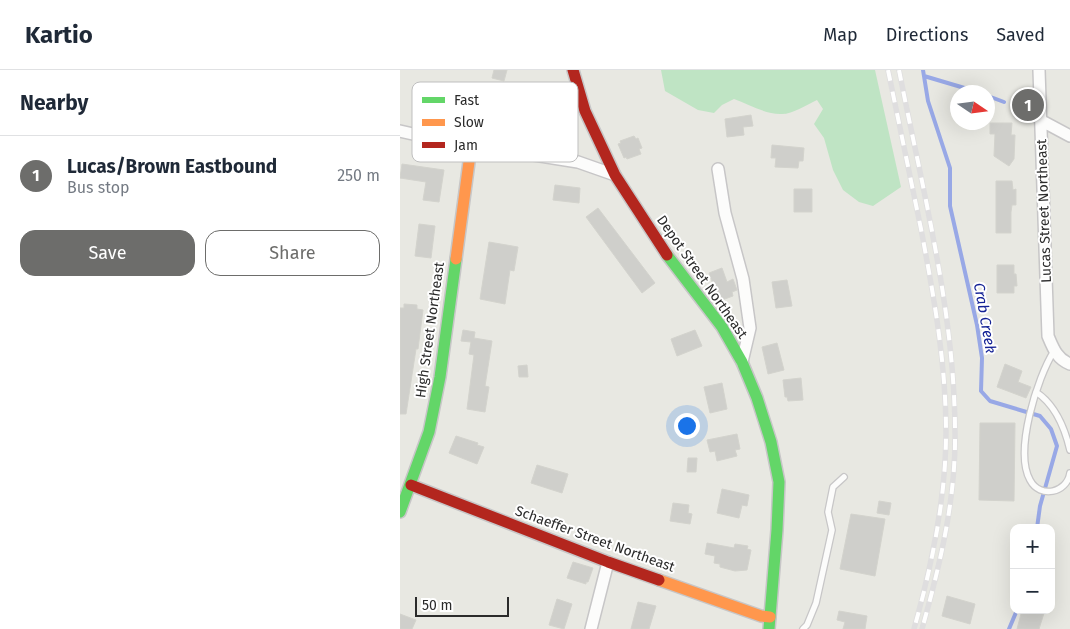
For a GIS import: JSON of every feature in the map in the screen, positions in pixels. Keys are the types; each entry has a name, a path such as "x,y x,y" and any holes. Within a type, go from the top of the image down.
{"street":[{"name":"Depot Street Northeast","path":"573,70 577,82"},
{"name":"Lucas Street Northeast","path":"1039,70 1048,336 1054,351"},
{"name":"Depot Street Northeast","path":"578,86 586,112 615,175 671,260 722,327 742,362 757,398 768,433 779,482 768,629"},
{"path":"1042,121 1070,136"},
{"name":"High Street Northeast","path":"400,512 429,432 440,377 469,162"},
{"path":"578,162 615,175"},
{"path":"718,169 725,213 743,279 750,328 742,362"},
{"path":"1054,351 1065,362 1070,364"},
{"name":"Schaeffer Street Northeast","path":"411,485 608,562 761,616 770,617"},
{"path":"591,629 608,562"}],"lane":[{"path":"1054,351 1047,362 1027,422 1024,460 1030,482 1037,488 1050,492 1061,489 1069,479 1070,473"},
{"path":"1036,392 1046,398 1054,411 1062,426 1070,450"},
{"path":"803,629 807,625 816,604 832,530 828,512 834,487 844,477"}],"green space":[{"path":"661,70 875,70 901,187 873,206 859,202 843,190 833,170 824,138 814,124 823,109 817,100 785,114 774,114 734,99 722,105 714,113 698,110 665,91"}],"building":[{"path":"494,70 507,70 504,81 492,78"},
{"path":"751,115 753,126 743,127 744,135 727,137 725,119"},
{"path":"995,123 1012,123 1011,135 1015,135 1014,159 1009,166 994,156 995,134 990,134 990,130 995,130"},
{"path":"634,136 636,139 638,138 642,148 639,149 641,154 627,159 626,157 624,158 618,144 621,143 620,141"},
{"path":"772,145 804,148 803,161 799,161 798,168 775,167 776,158 771,158"},
{"path":"402,164 444,170 439,202 423,200 426,182 400,178"},
{"path":"996,181 1012,181 1013,190 1016,189 1016,205 1012,205 1011,212 1011,233 996,233"},
{"path":"555,185 580,188 579,203 553,200"},
{"path":"794,189 812,189 812,212 794,212"},
{"path":"598,208 655,283 642,293 586,217"},
{"path":"419,224 435,226 431,258 415,256"},
{"path":"489,242 518,247 514,271 510,270 505,304 480,299"},
{"path":"997,265 1014,265 1017,286 1014,286 1014,293 997,293"},
{"path":"722,268 727,282 733,279 737,290 732,292 733,296 722,300 721,296 716,298 709,273"},
{"path":"787,280 792,306 776,308 772,282"},
{"path":"404,304 417,305 417,309 423,310 406,414 400,414 400,308 404,308"},
{"path":"463,330 475,332 474,338 492,341 485,386 489,387 485,412 467,409 474,355 469,354 471,342 461,341"},
{"path":"695,330 702,346 677,356 671,339"},
{"path":"777,343 784,370 768,374 762,347"},
{"path":"1005,364 1022,371 1018,382 1031,387 1026,398 997,387"},
{"path":"527,365 528,377 519,377 518,366"},
{"path":"801,378 803,400 788,401 787,397 785,397 783,380"},
{"path":"722,383 727,409 710,413 704,387"},
{"path":"980,423 1015,423 1014,501 979,500"},
{"path":"737,434 740,449 735,450 737,456 717,461 715,451 710,452 707,440"},
{"path":"456,436 478,443 477,445 484,447 477,464 449,453"},
{"path":"688,458 697,458 696,472 687,472"},
{"path":"537,465 568,474 562,493 531,483"},
{"path":"722,489 749,495 747,506 742,505 739,518 717,513"},
{"path":"879,501 891,503 889,515 877,513"},
{"path":"673,503 689,505 688,513 692,514 690,524 670,521"},
{"path":"851,514 885,519 875,576 840,569"},
{"path":"707,543 734,548 735,544 748,546 747,549 751,550 747,570 735,571 720,567 720,564 714,563 715,556 705,554"},
{"path":"573,562 593,568 586,584 567,578"},
{"path":"947,596 975,604 970,624 942,616"},
{"path":"557,599 572,604 564,629 549,625"},
{"path":"638,602 656,606 649,629 631,629"},
{"path":"839,611 867,616 865,629 843,629 845,622 837,620"},
{"path":"400,614 416,620 412,629 400,629"},
{"path":"1021,614 1044,614 1039,629 1017,629"}],"waterway":[{"name":"Crab Creek","path":"923,70 928,101 950,168 950,206 977,325 982,358 981,391 990,401 1040,416 1051,429 1057,446 1040,506 1038,524"},
{"path":"924,76 954,85"},
{"path":"995,99 1004,102"},
{"name":"Crab Creek","path":"1009,629 1015,614"}],"railway":[{"path":"888,70 921,229 942,355 944,381 946,432 941,507 927,581 914,629"},
{"path":"899,70 936,250 954,387 955,457 950,507 941,556 922,629"}],"traffic: fast":[{"path":"667,255 722,327 742,362 757,398 771,442 779,482 769,629"},
{"path":"400,512 429,432 440,377 456,259"}],"traffic: slow":[{"path":"456,259 469,162"},
{"path":"659,580 761,616 770,617"}],"traffic: jam":[{"path":"573,70 577,82"},
{"path":"578,87 585,111 615,175 667,255"},
{"path":"411,485 659,580"}],"place":[{"name":"Lucas/Brown Eastbound","path":"1028,105"}]}
